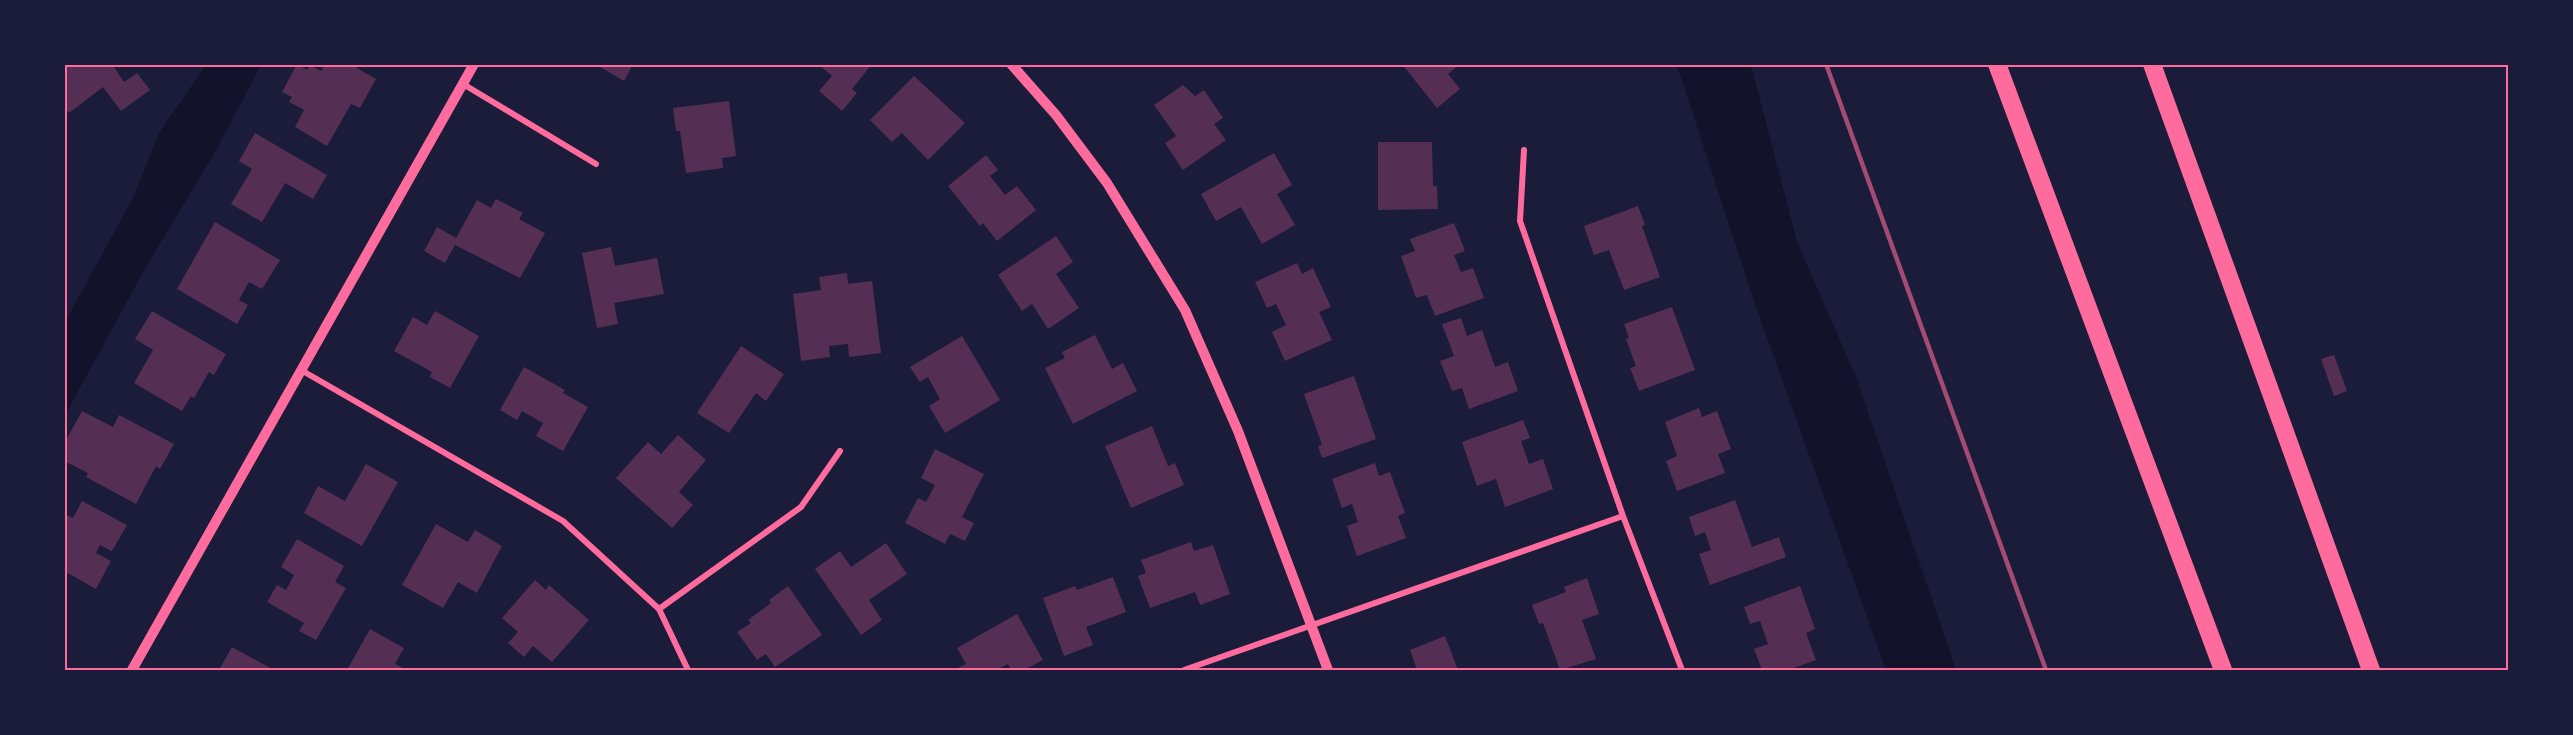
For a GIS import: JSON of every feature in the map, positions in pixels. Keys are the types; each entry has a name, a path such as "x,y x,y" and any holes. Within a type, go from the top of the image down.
{"highway":[{"path":"1997,64 2223,670"},
{"path":"2152,64 2371,670"}],"street":[{"path":"132,670 474,64"},
{"path":"1011,64 1056,115 1107,183 1180,302 1238,432 1328,670"},
{"path":"463,84 596,164"},
{"path":"1524,150 1520,221 1623,516 1682,670"},
{"path":"301,370 563,520 659,609 688,670"},
{"path":"659,609 801,507 840,451"},
{"path":"1184,670 1623,516"}],"shaded area":[{"path":"206,65 261,65 215,152 147,265 65,415 65,322 133,198 159,133"},
{"path":"1677,65 1751,65 1797,242 1856,377 1956,670 1886,670 1754,301"}],"building":[{"path":"64,64 112,64 124,82 137,73 150,90 121,111 103,87 69,113 64,107"},
{"path":"297,64 307,70 310,65 321,71 325,64 350,64 376,79 360,108 351,104 327,146 295,127 304,110 289,102 292,97 282,92"},
{"path":"595,64 633,64 624,81"},
{"path":"818,64 872,64 852,89 857,93 842,111 819,91 832,76"},
{"path":"1402,64 1460,64 1448,74 1460,89 1437,108"},
{"path":"914,76 965,123 928,160 902,133 892,142 870,120"},
{"path":"1183,85 1195,96 1204,90 1223,118 1214,124 1226,140 1183,170 1165,143 1176,136 1154,105"},
{"path":"729,101 736,156 722,158 723,168 686,173 680,131 676,131 673,108"},
{"path":"255,133 327,175 313,199 285,183 262,222 231,204 252,169 239,161"},
{"path":"1378,142 1432,142 1433,186 1437,186 1438,209 1378,210"},
{"path":"1274,153 1292,185 1277,194 1295,225 1262,244 1241,207 1216,221 1201,194"},
{"path":"986,155 998,170 990,176 1005,195 1017,186 1036,210 997,241 983,223 980,226 948,186"},
{"path":"496,199 523,213 519,219 545,233 520,278 455,245 445,263 424,251 437,227 456,238 477,200 491,208"},
{"path":"1638,206 1645,225 1642,226 1660,277 1624,290 1609,250 1594,255 1584,226"},
{"path":"215,222 280,260 262,289 249,282 239,300 248,305 237,324 177,289"},
{"path":"1454,223 1465,251 1454,255 1461,272 1473,268 1484,298 1435,316 1427,295 1416,298 1401,256 1415,251 1410,239"},
{"path":"1056,236 1073,262 1056,274 1079,308 1048,329 1032,304 1022,311 998,275"},
{"path":"611,247 615,266 657,258 664,294 614,303 618,324 597,328 582,253"},
{"path":"1297,263 1302,274 1313,268 1331,307 1319,312 1332,340 1285,361 1272,332 1286,325 1276,304 1267,308 1255,282"},
{"path":"847,273 848,284 872,281 881,353 849,357 848,344 829,346 830,357 801,361 793,294 821,290 819,277"},
{"path":"1672,307 1695,370 1639,391 1630,368 1636,366 1626,339 1629,338 1624,324"},
{"path":"152,311 226,354 214,375 209,372 194,398 191,396 182,411 134,383 153,350 135,339"},
{"path":"435,311 479,336 450,388 430,377 432,372 394,351 413,317 427,325"},
{"path":"1461,318 1467,336 1482,330 1495,367 1508,362 1518,391 1469,409 1462,388 1452,391 1440,361 1454,356 1442,324"},
{"path":"1095,335 1112,369 1123,363 1137,391 1073,424 1045,368 1065,358 1062,352"},
{"path":"962,336 1000,400 945,433 929,406 940,399 928,377 920,382 910,367"},
{"path":"741,346 784,374 766,401 756,393 729,433 697,413"},
{"path":"2334,355 2347,391 2334,396 2321,359"},
{"path":"524,367 565,390 563,393 588,407 563,451 536,436 543,423 522,411 517,420 500,410"},
{"path":"1354,376 1376,439 1322,458 1318,446 1322,445 1304,394"},
{"path":"1699,408 1702,417 1717,411 1731,449 1718,454 1725,473 1677,491 1666,461 1677,456 1665,422"},
{"path":"82,411 113,427 119,415 174,444 160,469 156,466 136,504 86,477 88,473 64,461 64,444"},
{"path":"1523,420 1530,438 1521,441 1529,464 1543,459 1553,489 1505,507 1496,479 1477,486 1462,442"},
{"path":"1152,426 1168,466 1175,463 1184,485 1131,508 1105,446"},
{"path":"678,435 706,460 679,492 693,505 672,528 616,478 648,442 661,454"},
{"path":"935,449 984,474 962,517 974,523 965,541 950,534 945,544 905,523 918,498 926,502 935,485 921,478"},
{"path":"1375,463 1379,476 1390,472 1405,513 1398,516 1406,538 1357,556 1347,526 1358,522 1352,504 1342,508 1332,479"},
{"path":"366,464 398,482 362,546 304,513 318,486 345,501"},
{"path":"1735,500 1752,547 1779,537 1786,557 1710,585 1699,554 1711,550 1705,532 1695,536 1689,517"},
{"path":"82,501 127,525 112,551 100,545 96,553 111,561 96,589 64,571 64,514 73,518"},
{"path":"436,524 468,542 475,530 502,546 477,593 458,582 443,608 402,585"},
{"path":"297,539 344,566 335,582 346,588 316,640 299,631 304,623 267,602 277,585 286,590 294,575 281,567"},
{"path":"1191,542 1194,551 1213,545 1230,594 1200,605 1195,592 1150,608 1138,576 1146,573 1141,560"},
{"path":"886,543 907,574 869,600 882,620 861,635 815,569 840,551 851,567"},
{"path":"1113,577 1126,612 1086,627 1093,645 1064,656 1043,598 1075,586 1077,590"},
{"path":"1587,578 1599,614 1582,620 1596,659 1560,670 1543,623 1539,624 1532,605 1566,592 1564,587"},
{"path":"535,580 546,590 549,585 589,620 552,662 533,646 524,657 508,643 518,632 502,618"},
{"path":"788,586 822,635 775,667 766,654 757,660 737,632 751,623 748,620 771,603 769,600"},
{"path":"1800,586 1815,629 1806,633 1816,660 1788,670 1762,670 1754,649 1768,644 1760,621 1750,624 1744,607"},
{"path":"1017,614 1043,660 1024,670 1011,670 1008,664 996,670 953,670 966,664 957,648"},
{"path":"370,629 404,648 395,664 407,670 347,670"},
{"path":"1445,636 1458,670 1417,670 1410,650"},
{"path":"232,647 274,670 219,670"}],"railway":[{"path":"1826,64 2046,670"}]}
